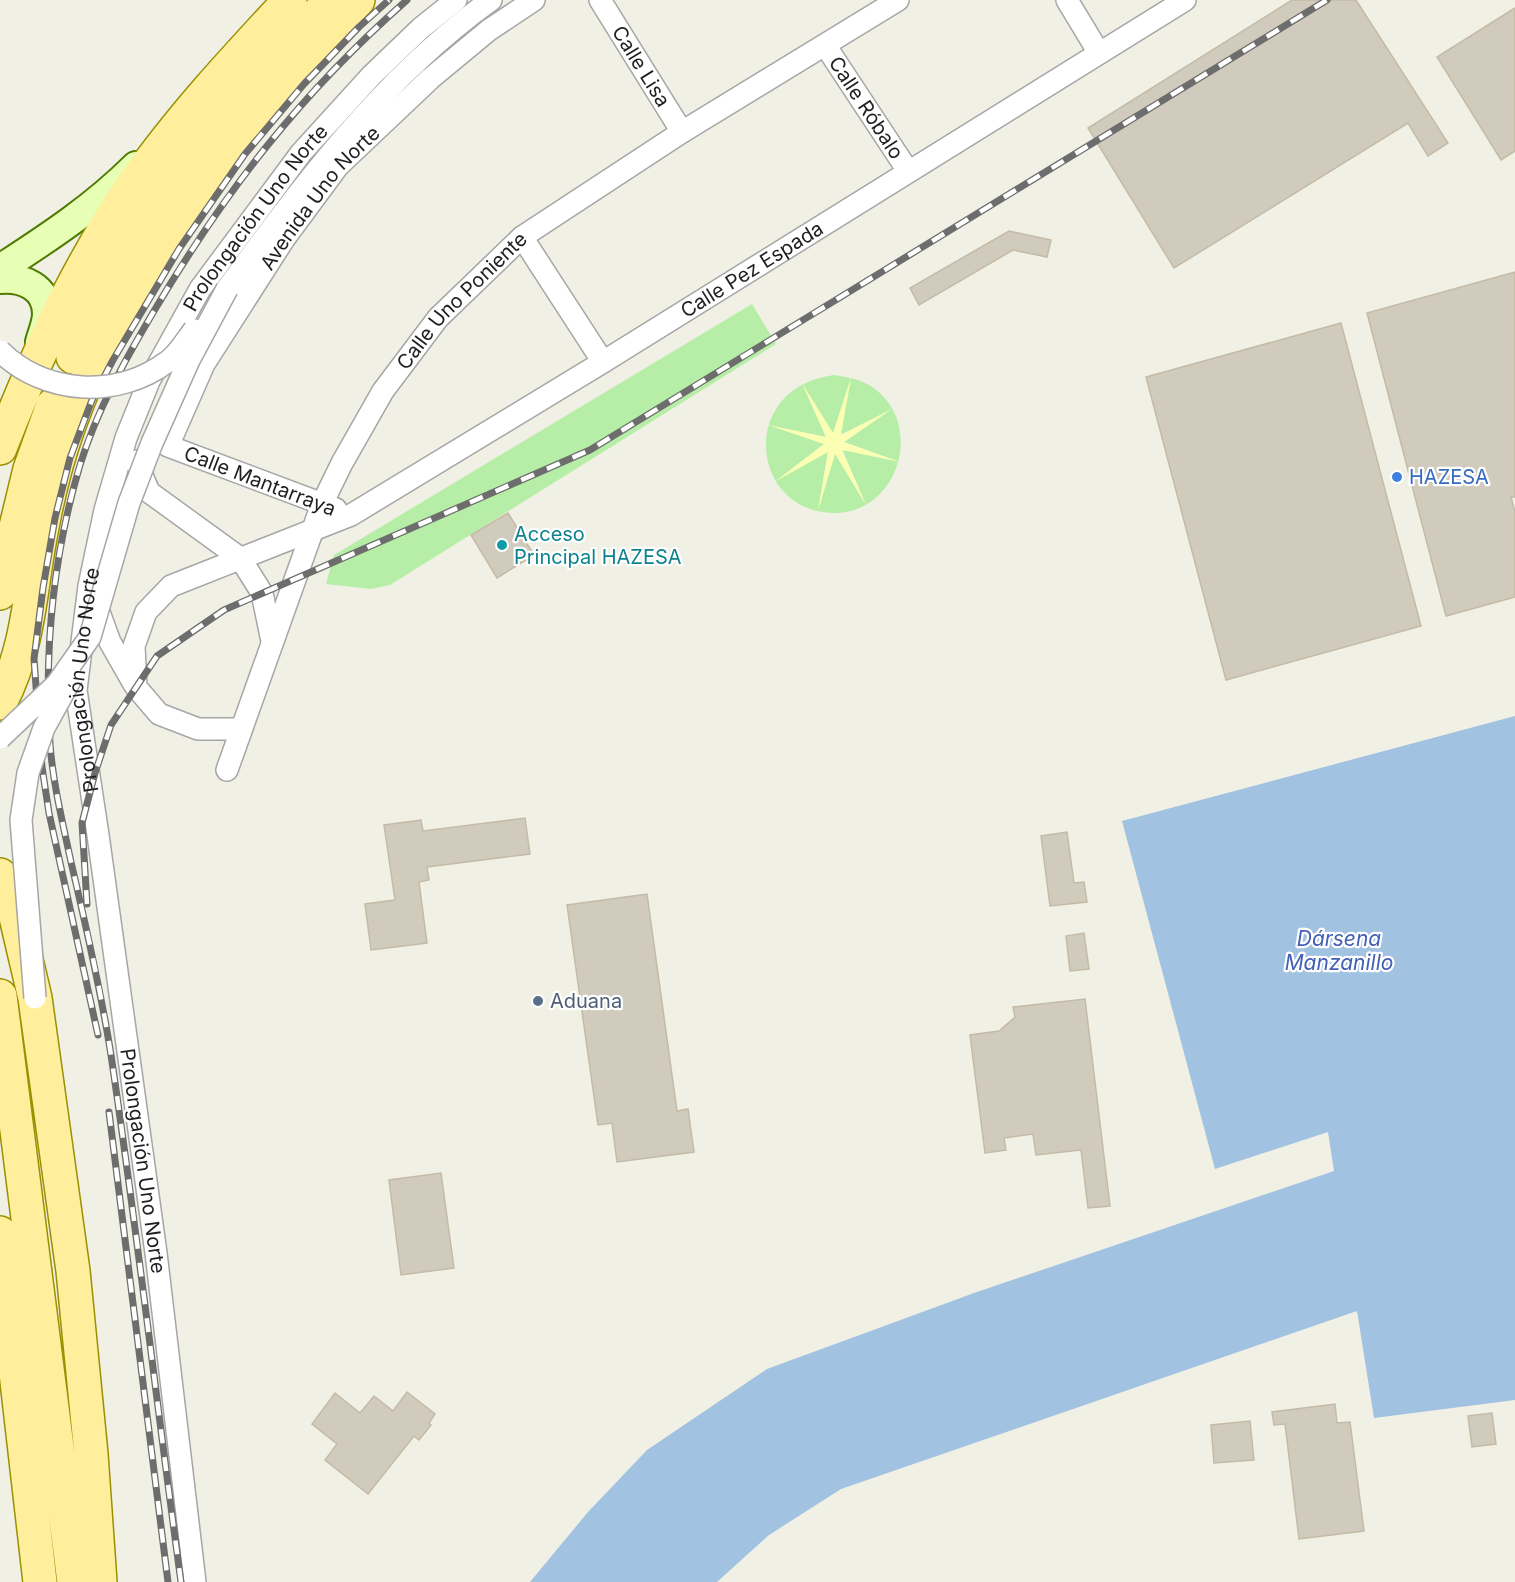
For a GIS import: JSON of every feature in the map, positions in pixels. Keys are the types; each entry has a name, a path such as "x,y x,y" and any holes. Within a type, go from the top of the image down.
{"main road":[{"path":"0,448 36,359 95,247 134,185 184,118 290,0"},
{"path":"0,594 9,549 39,441 68,367 94,312 165,189 218,117 276,52 333,0"},
{"path":"0,703 11,683 23,645 46,500 78,397 127,301 168,234 219,161 286,80 358,0"},
{"path":"0,875 12,900 35,999 73,1271 92,1454 99,1582"},
{"path":"0,996 74,1582"},
{"path":"0,1233 40,1582"}],"street":[{"name":"Prolongación Uno Norte","path":"195,1582 156,1253 76,690 89,586 105,510 126,438 149,381 200,289 301,153 371,76 421,28 456,0"},
{"path":"0,351 22,368 51,381 94,388 118,385 149,373 169,361 335,147 395,83 464,19 491,0"},
{"name":"Avenida Uno Norte","path":"168,446 204,364 284,239 338,166 431,78 489,30 534,0"},
{"name":"Calle Lisa","path":"600,0 682,132"},
{"name":"Calle Uno Poniente","path":"227,770 322,504 342,463 383,391 438,318 522,237 682,132 898,0"},
{"path":"1067,0 1099,53"},
{"name":"Calle Pez Espada","path":"240,558 351,515 603,362 1185,0"},
{"name":"Calle Róbalo","path":"825,45 908,171"},
{"path":"0,269 68,225 114,188 184,118"},
{"path":"522,237 603,362"},
{"path":"0,279 12,278 32,284 43,298 47,314 36,359"},
{"path":"35,999 21,820 28,773 44,729 84,656 129,503 152,443 189,360 226,289"},
{"path":"126,438 149,492 240,558 262,593 272,642"},
{"name":"Calle Mantarraya","path":"168,446 351,515"},
{"path":"136,687 134,646 146,612 171,586 240,558"},
{"path":"89,586 110,642 136,687 159,714 198,729 241,729"},
{"path":"0,738 57,684 90,637"}],"shaded area":[{"path":"752,304 776,344 390,585 371,589 326,584 334,555"},
{"path":"834,375 861,381 887,401 897,420 901,441 898,463 889,482 875,498 856,509 833,513 805,507 784,492 771,472 766,448 769,423 782,401 803,384","holes":["849,384 840,435 887,412 844,442 893,460 842,449 863,498 835,453 819,505 828,451 781,477 824,444 775,427 826,437 805,390 833,434"]}],"sand":[{"path":"851,378 841,435 892,409 844,442 900,462 842,450 866,505 835,454 818,511 828,452 776,481 824,444 768,425 826,437 802,383 833,433"}],"water":[{"name":"Dársena Manzanillo","path":"1515,716 1515,1400 1374,1418 1357,1311 841,1489 769,1535 717,1582 530,1582 588,1512 647,1450 767,1369 974,1293 1334,1171 1328,1132 1215,1169 1122,821"}],"building":[{"path":"1292,0 1356,0 1448,143 1428,156 1408,123 1174,268 1088,128"},
{"path":"1515,8 1515,151 1501,160 1437,57"},
{"path":"1009,231 1051,240 1047,257 1013,250 919,305 910,288"},
{"path":"1515,272 1515,497 1511,497 1515,512 1515,597 1446,616 1367,313"},
{"path":"1341,323 1421,626 1226,680 1146,377"},
{"name":"Acceso Principal HAZESA","path":"508,513 534,555 497,578 471,535"},
{"path":"525,818 530,854 427,867 429,880 419,882 427,943 371,950 365,904 395,900 384,825 421,820 423,831"},
{"path":"1067,832 1074,883 1084,882 1087,902 1050,906 1041,836"},
{"path":"647,894 677,1111 688,1109 694,1152 617,1162 612,1123 598,1125 567,905"},
{"path":"1084,933 1089,969 1070,971 1066,936"},
{"path":"1085,999 1110,1206 1088,1208 1081,1150 1036,1155 1033,1134 1004,1138 1006,1150 985,1153 970,1035 999,1031 1015,1017 1013,1007"},
{"path":"441,1173 454,1268 401,1275 389,1180"},
{"path":"407,1392 435,1414 429,1423 431,1425 419,1440 414,1436 368,1494 325,1460 337,1444 312,1424 335,1393 360,1413 374,1396 393,1411"},
{"path":"1335,1404 1337,1423 1350,1422 1364,1531 1299,1539 1285,1424 1274,1425 1272,1412"},
{"path":"1492,1413 1496,1444 1472,1447 1468,1416"},
{"path":"1250,1421 1254,1460 1214,1463 1211,1425"}],"railway":[{"path":"98,1035 49,813 42,767 34,659 55,518 70,458 92,400 113,360 179,249 245,154 304,84 359,27 389,0"},
{"path":"181,1582 111,1055 51,759 48,674 57,568 80,465 103,405 122,367 181,267 238,184 300,107 333,71 407,0"},
{"path":"87,904 82,823 95,773 111,725 157,656 224,610 590,450 1327,0"},
{"path":"109,1112 168,1582"}],"place":[{"name":"HAZESA","path":"1397,477"},
{"name":"Acceso Principal HAZESA","path":"502,545"},
{"name":"Aduana","path":"538,1001"}]}
